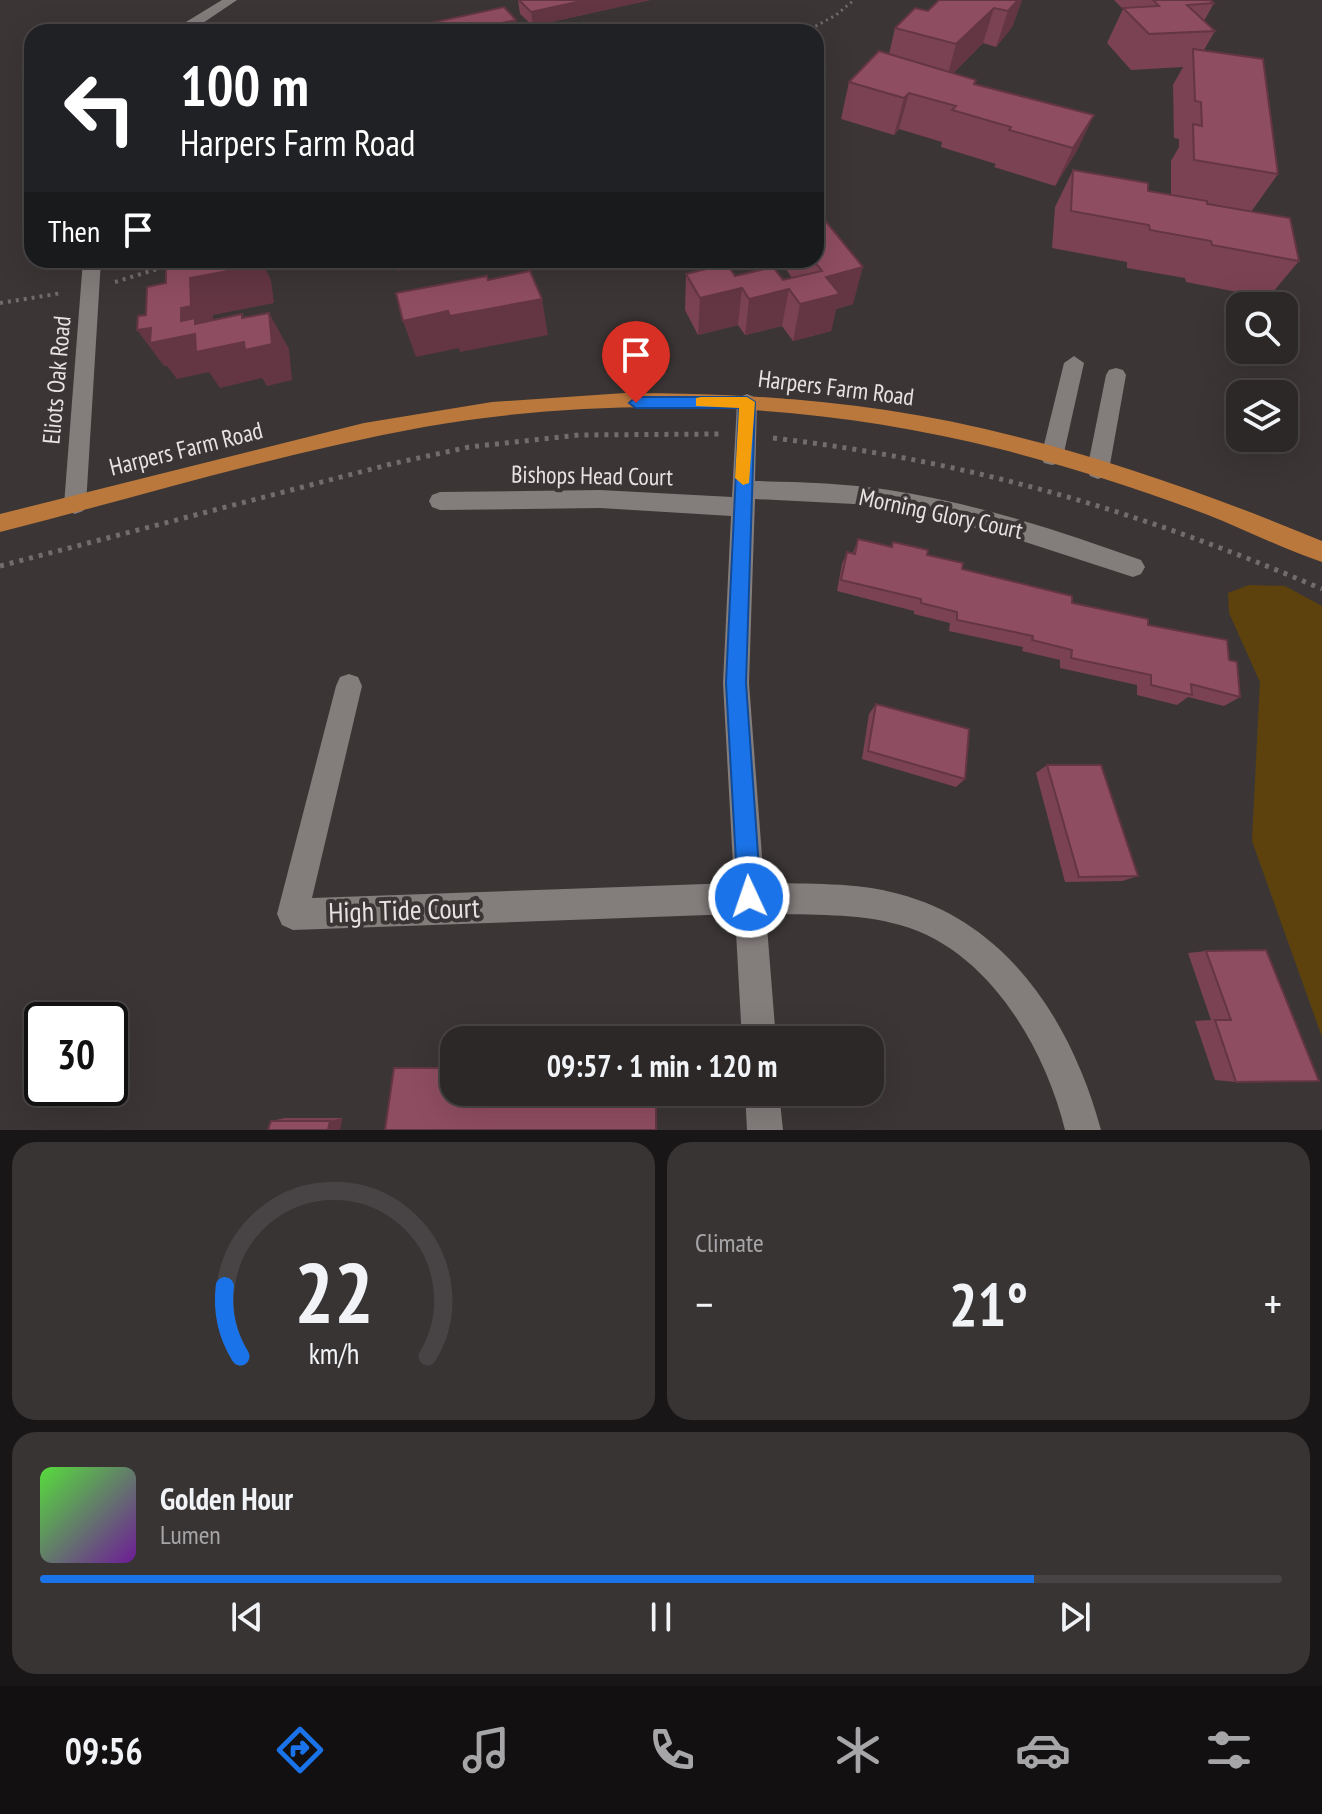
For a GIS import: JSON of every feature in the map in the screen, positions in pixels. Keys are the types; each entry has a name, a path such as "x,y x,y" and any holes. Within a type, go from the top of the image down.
{"main road":[{"name":"Harpers Farm Road","path":"0,523 365,431 452,417 616,403 747,402 887,418 968,434 1180,496 1322,552"}],"street":[{"path":"190,24 220,0"},
{"path":"193,24 231,0"},
{"name":"Eliots Oak Road","path":"75,505 91,268"},
{"path":"1052,457 1074,363"},
{"path":"1098,470 1116,375"},
{"path":"747,402 736,683 758,1026"},
{"name":"Morning Glory Court","path":"743,498 822,492 891,499 1053,539 1133,567"},
{"name":"Bishops Head Court","path":"440,501 743,498"},
{"name":"High Tide Court","path":"349,686 293,914 749,897"},
{"path":"749,897 889,906 925,919 967,942 1002,973 1034,1013 1061,1060 1083,1130"},
{"path":"763,1106 765,1130"}],"path":[{"path":"820,24 854,0"}],"shaded area":[{"path":"1249,585 1285,586 1322,606 1322,1037 1252,841 1260,682 1229,613 1228,593"}],"building":[{"path":"519,0 586,0 531,12"},
{"path":"939,0 1018,0 1008,11 994,8 956,44 895,28 915,8 928,11"},
{"path":"1153,0 1210,0 1214,3 1187,5 1215,31 1149,34 1123,8 1159,6"},
{"path":"504,7 516,20 497,24 426,24"},
{"path":"1193,49 1263,59 1278,174 1194,160 1193,124 1202,126 1201,102 1195,101"},
{"path":"879,51 976,80 974,84 1094,115 1073,148 952,110 956,106 909,93 904,98 849,82"},
{"path":"1073,170 1148,183 1148,191 1290,218 1299,261 1212,245 1211,241 1150,230 1149,225 1071,211"},
{"path":"824,219 863,267 826,277 840,294 800,304 789,289 749,299 742,288 700,298 686,274 711,268 730,268 735,276 774,268 783,280 822,271 820,268 824,268"},
{"path":"243,268 190,278 191,306 181,308 181,321 195,318 195,324 242,314 242,318 269,313 272,344 245,350 244,342 196,352 195,334 150,343 151,328 137,330 138,316 146,315 147,287 166,283 166,269"},
{"path":"530,271 542,299 450,316 448,311 403,321 396,293"},
{"path":"858,539 892,547 893,542 928,550 927,555 963,563 962,569 1072,596 1072,603 1148,619 1148,625 1227,640 1229,660 1237,662 1240,697 1191,684 1192,695 1151,685 1151,675 1071,658 1072,650 1032,640 1033,636 957,620 957,612 921,603 921,599 841,580 847,552 855,554"},
{"path":"876,704 969,729 965,779 868,751"},
{"path":"1047,765 1101,765 1138,876 1079,877"},
{"path":"1266,950 1319,1081 1236,1082 1215,1020 1231,1020 1206,951"},
{"path":"394,1068 440,1068 440,1106 656,1106 656,1130 385,1130"},
{"path":"271,1121 330,1121 328,1130 268,1130"}],"slow traffic":[{"path":"701,402 747,402 743,478"}],"route":[{"path":"636,403 747,402 736,683 749,897"}]}
